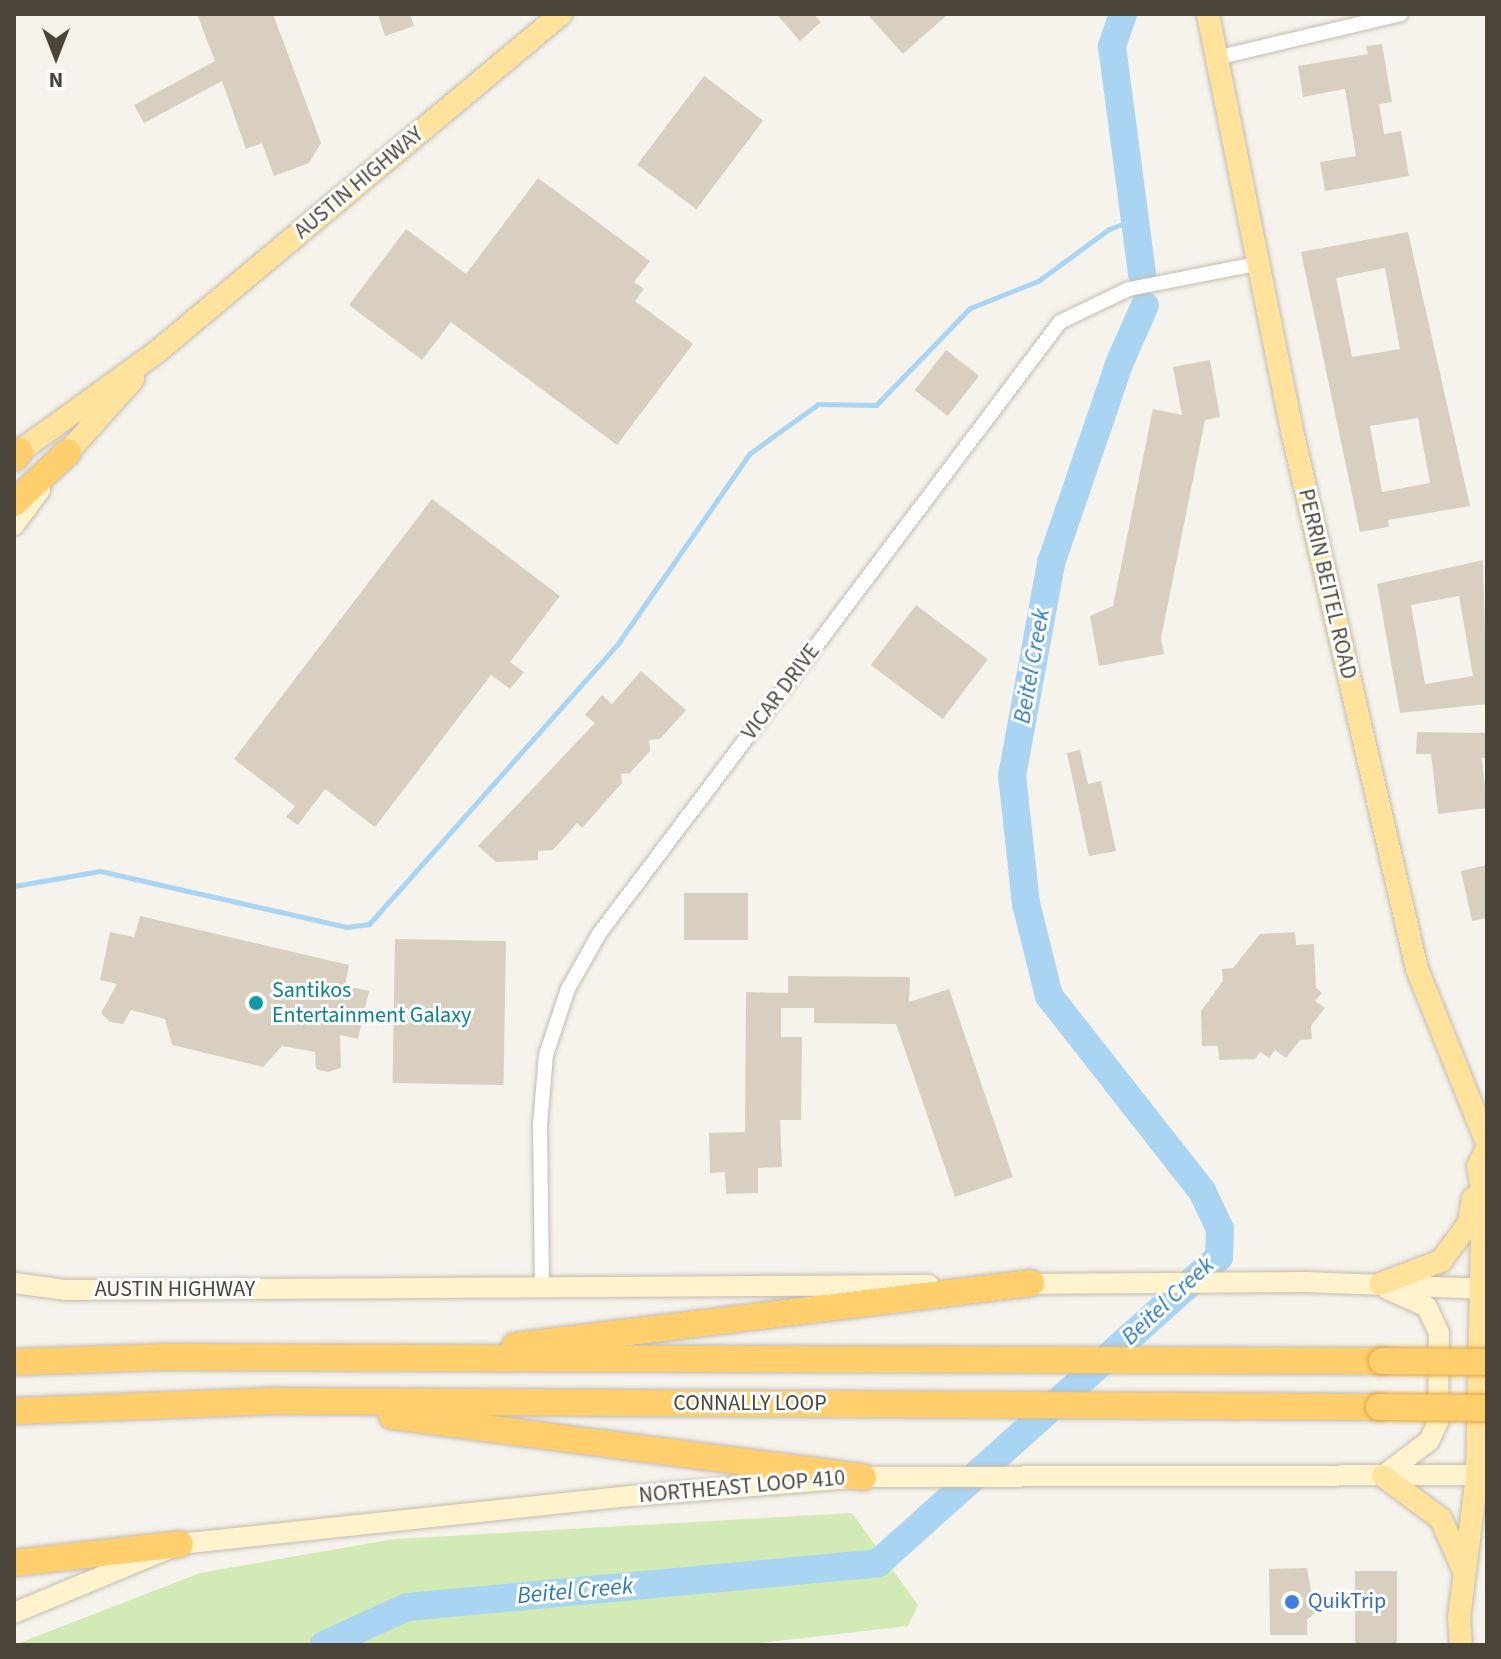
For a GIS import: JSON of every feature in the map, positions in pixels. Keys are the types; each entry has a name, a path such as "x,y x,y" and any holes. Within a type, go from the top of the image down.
{"highway":[{"path":"14,503 68,452"},
{"path":"376,1362 1031,1283"},
{"path":"14,1350 161,1357"},
{"name":"CONNALLY LOOP","path":"14,1362 161,1357 376,1362 983,1357 1487,1362"},
{"path":"269,1401 863,1477"},
{"name":"CONNALLY LOOP","path":"14,1411 269,1401 1487,1408"},
{"path":"14,1563 180,1544"}],"main road":[{"name":"AUSTIN HIGHWAY","path":"16,455 158,351 561,14"},
{"name":"PERRIN BEITEL ROAD","path":"1208,14 1256,264 1417,969 1484,1152 1482,1475 1464,1571 1461,1645"},
{"name":"AUSTIN HIGHWAY","path":"14,525 68,452 158,351"},
{"path":"1380,1284 1441,1261 1469,1223 1484,1152"},
{"path":"542,1288 1305,1282 1484,1289"},
{"name":"AUSTIN HIGHWAY","path":"14,1283 65,1290 542,1288"},
{"path":"1380,1284 1427,1307 1439,1333 1438,1422 1429,1441 1383,1476 1441,1519 1464,1571"},
{"name":"NORTHEAST LOOP 410","path":"14,1613 180,1544 632,1496 863,1477 1482,1475"}],"street":[{"path":"1216,58 1401,14"},
{"name":"VICAR DRIVE","path":"542,1288 540,1125 546,1055 568,989 599,934 1060,322 1113,294 1256,264"}],"green space":[{"path":"852,1513 918,1605 908,1626 743,1645 14,1645 200,1573 394,1539"}],"building":[{"path":"197,14 273,14 321,143 309,163 274,176 262,143 246,149 222,81 144,123 134,105 215,61"},
{"path":"378,14 410,14 414,26 385,36"},
{"path":"776,14 814,14 821,22 800,41"},
{"path":"867,14 948,14 903,54"},
{"path":"1382,44 1392,102 1379,104 1384,134 1401,131 1409,176 1325,191 1320,162 1356,156 1345,89 1303,97 1298,66 1368,54 1366,46"},
{"path":"704,76 763,121 696,209 637,165"},
{"path":"538,178 650,261 634,282 644,289 635,301 693,344 617,445 451,322 422,360 349,305 406,229 466,274"},
{"path":"1408,232 1470,506 1388,520 1389,527 1360,532 1301,252","holes":["1385,268 1400,349 1352,357 1336,278","1418,418 1430,483 1382,492 1370,426"]},
{"path":"946,350 979,376 948,416 915,390"},
{"path":"1210,360 1220,417 1205,420 1161,638 1164,654 1099,666 1090,616 1113,606 1153,409 1182,415 1173,367"},
{"path":"432,499 560,596 510,662 524,672 510,689 491,675 375,827 325,789 298,825 286,817 295,806 234,759"},
{"path":"1483,560 1487,704 1400,713 1377,584","holes":["1459,596 1473,676 1425,684 1411,605"]},
{"path":"916,605 988,659 943,719 871,665"},
{"path":"641,671 686,710 660,739 649,740 650,751 630,773 621,774 622,783 582,828 577,823 553,850 538,851 538,860 496,862 478,846 595,723 585,715 602,695 612,704"},
{"path":"1417,732 1487,733 1487,758 1482,758 1487,808 1438,814 1431,754 1416,754"},
{"path":"1080,750 1088,784 1101,781 1116,851 1089,856 1067,753"},
{"path":"1487,865 1487,918 1472,921 1461,871"},
{"path":"684,893 748,893 748,940 684,940"},
{"name":"Santikos Entertainment Galaxy","path":"140,916 349,965 345,986 369,991 358,1039 340,1035 341,1068 328,1072 316,1069 315,1052 282,1046 263,1067 172,1045 165,1019 131,1010 123,1024 110,1022 101,1013 117,984 100,980 110,932 134,937"},
{"path":"1295,932 1296,945 1314,944 1316,988 1322,993 1315,1001 1325,1008 1311,1026 1312,1039 1300,1040 1286,1058 1275,1050 1269,1058 1260,1052 1255,1059 1219,1060 1218,1046 1202,1046 1201,1011 1223,981 1222,969 1233,968 1260,934"},
{"path":"395,939 506,941 503,1085 392,1083"},
{"path":"788,976 910,977 909,1002 949,989 1013,1177 955,1197 896,1024 814,1023 814,1008 781,1008 781,1037 802,1037 801,1120 780,1120 782,1167 758,1168 758,1193 726,1194 725,1172 710,1173 709,1133 745,1132 746,992 788,993"},
{"name":"QuikTrip","path":"1307,1568 1315,1613 1307,1620 1307,1635 1270,1635 1269,1569"},
{"name":"QuikTrip","path":"1355,1571 1397,1571 1397,1645 1355,1645"}],"waterway":[{"name":"Beitel Creek","path":"1123,14 1112,46 1142,274"},
{"path":"14,886 100,871 347,927 369,924 619,642 749,454 818,404 876,405 970,308 1038,281 1109,229 1137,219"},
{"name":"Beitel Creek","path":"324,1645 407,1607 878,1563 1219,1257 1220,1229 1202,1191 1049,996 1026,904 1012,776 1051,563 1119,364 1145,305"}],"place":[{"name":"Santikos Entertainment Galaxy","path":"256,1003"},
{"name":"QuikTrip","path":"1292,1602"}]}
